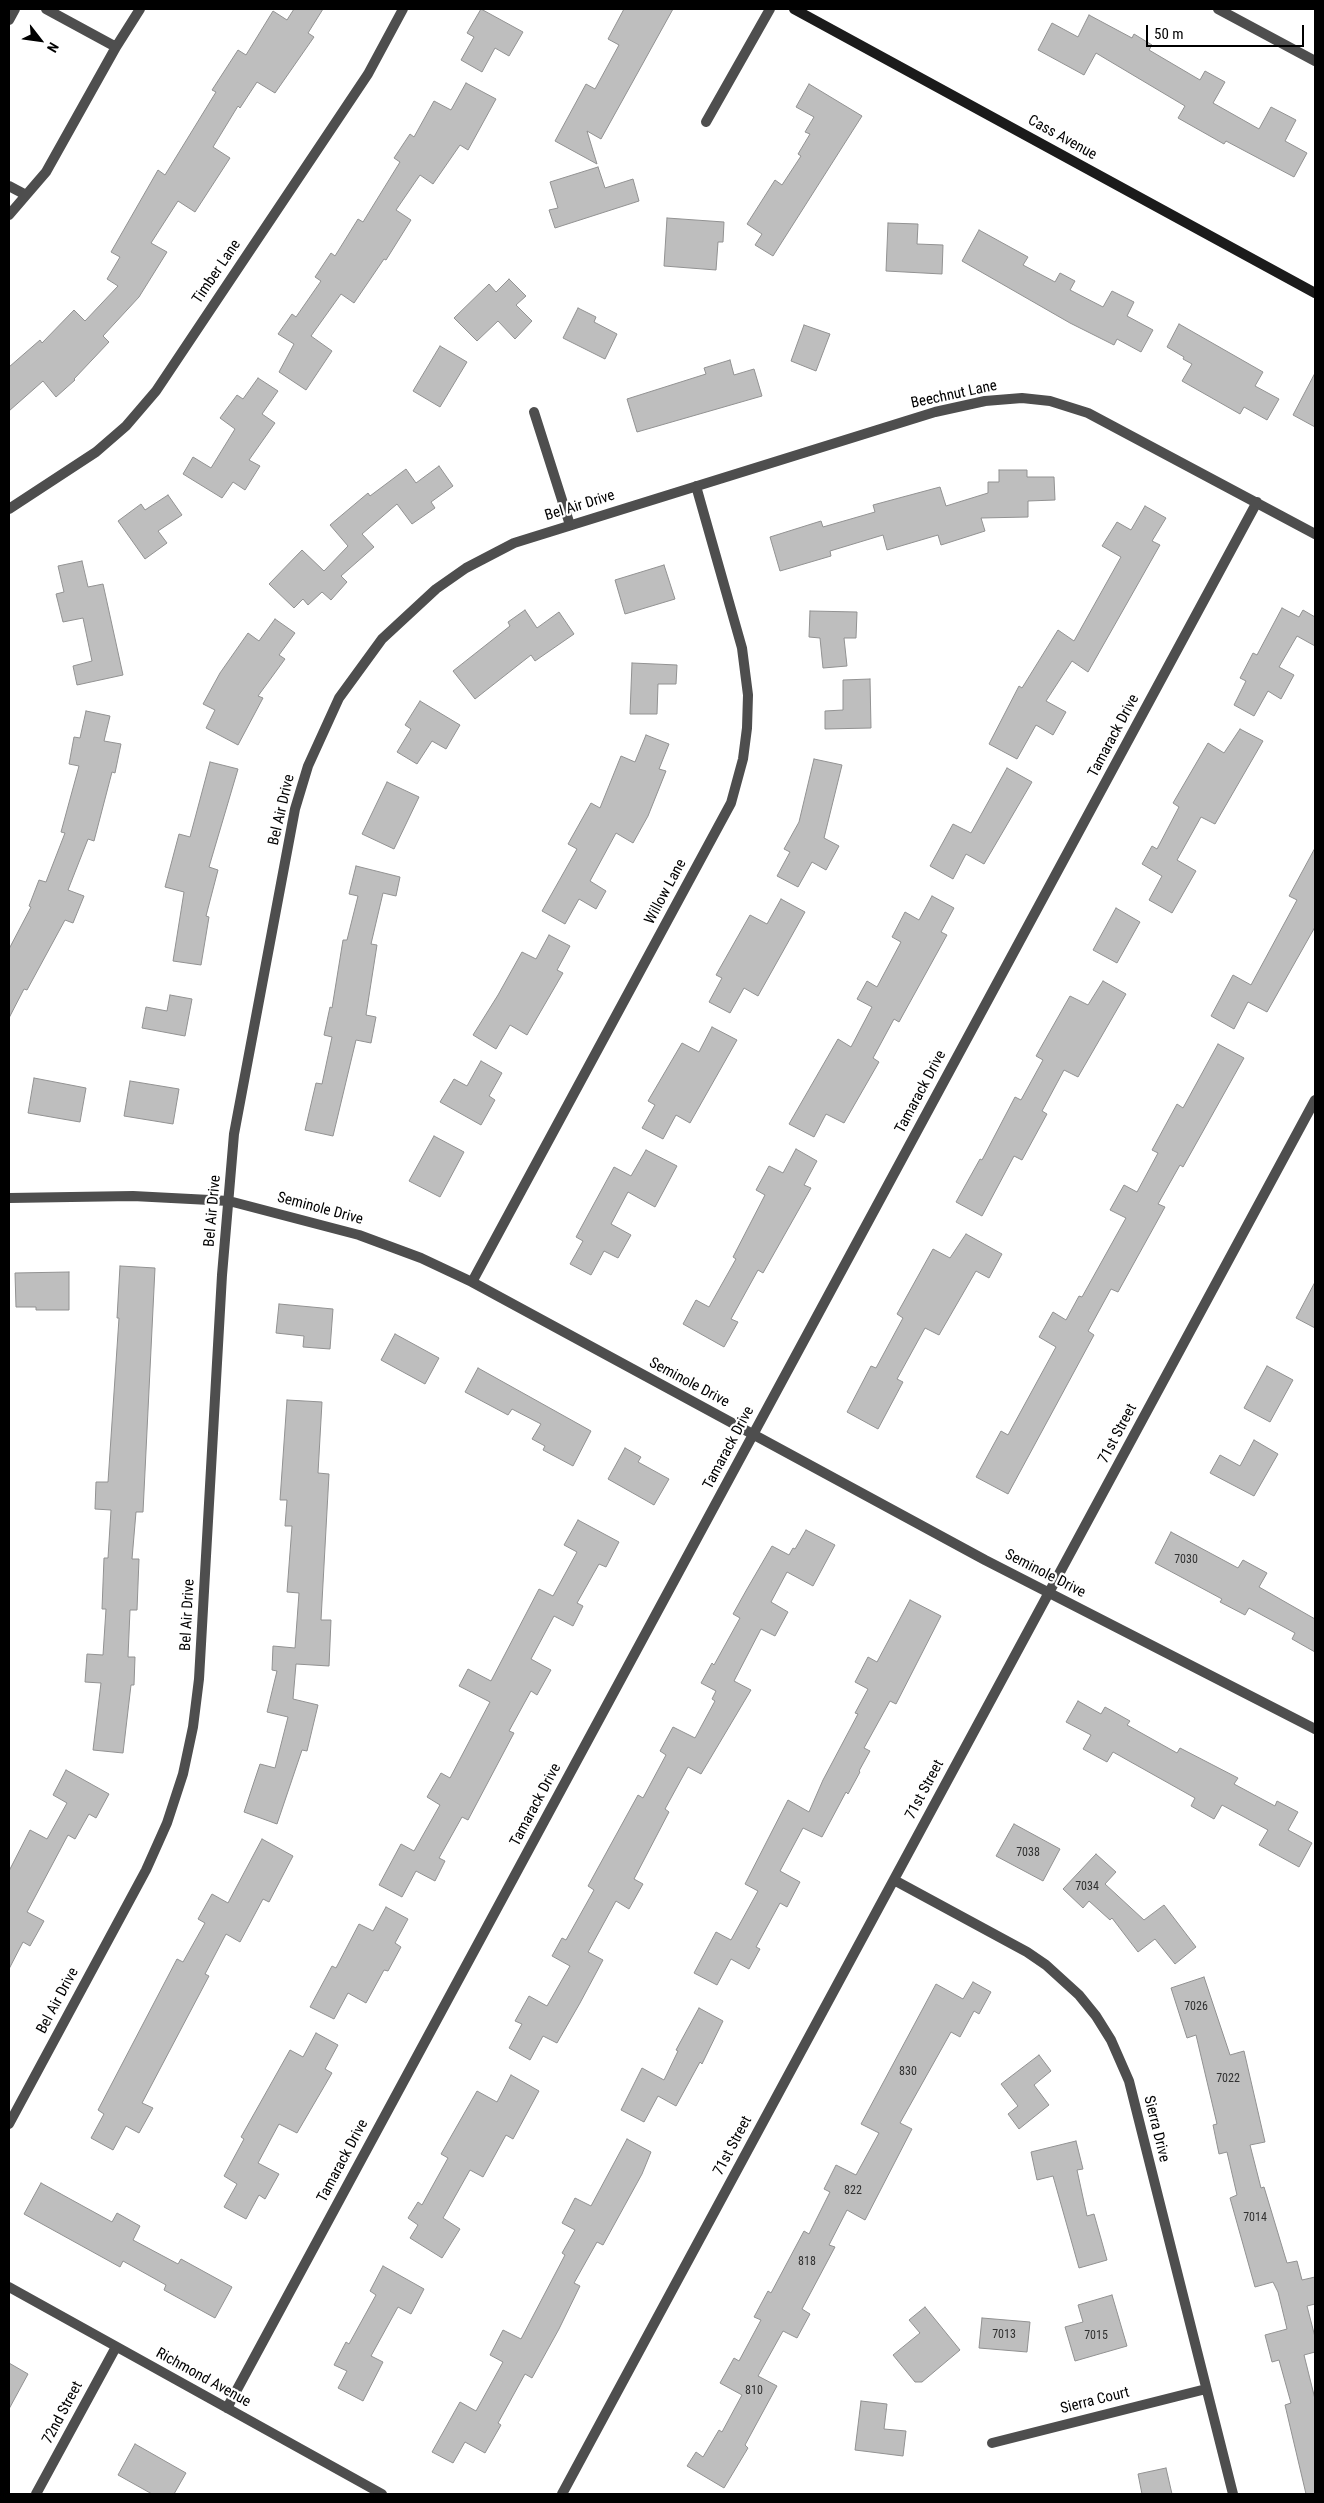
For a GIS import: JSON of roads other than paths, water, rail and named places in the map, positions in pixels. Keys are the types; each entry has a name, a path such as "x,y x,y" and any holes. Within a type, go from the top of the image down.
{"main road":[{"name":"Cass Avenue","path":"800,10 1315,294"}],"street":[{"path":"9,20 15,9"},
{"path":"46,9 116,47"},
{"path":"9,215 46,172 116,47 140,9"},
{"name":"Timber Lane","path":"9,510 96,452 126,426 156,391 368,74 404,9"},
{"path":"706,122 770,9"},
{"path":"1218,9 1315,62"},
{"path":"9,186 26,195"},
{"name":"Beechnut Lane","path":"696,486 935,412 985,401 1022,398 1050,401 1088,413 1315,534"},
{"path":"534,412 570,525"},
{"name":"Bel Air Drive","path":"9,2124 146,1870 167,1823 183,1774 193,1727 199,1679 222,1285 234,1134 295,809 308,766 325,724 339,698 382,639 436,589 466,568 501,549 570,525 696,486"},
{"name":"Willow Lane","path":"472,1282 731,803 743,759 747,728 748,695 742,648 696,486"},
{"name":"Tamarack Drive","path":"227,2408 1256,502"},
{"name":"71st Street","path":"562,2494 1315,1100"},
{"name":"Seminole Drive","path":"9,1198 98,1195 229,1201 359,1235 421,1258 472,1282 1049,1593 1315,1729"},
{"name":"Sierra Drive","path":"894,1880 1033,1956 1061,1977 1096,2016 1111,2040 1129,2081 1233,2494"},
{"name":"Richmond Avenue","path":"9,2287 382,2494"},
{"name":"72nd Street","path":"36,2494 116,2347"},
{"name":"Sierra Court","path":"992,2443 1206,2388"}]}
